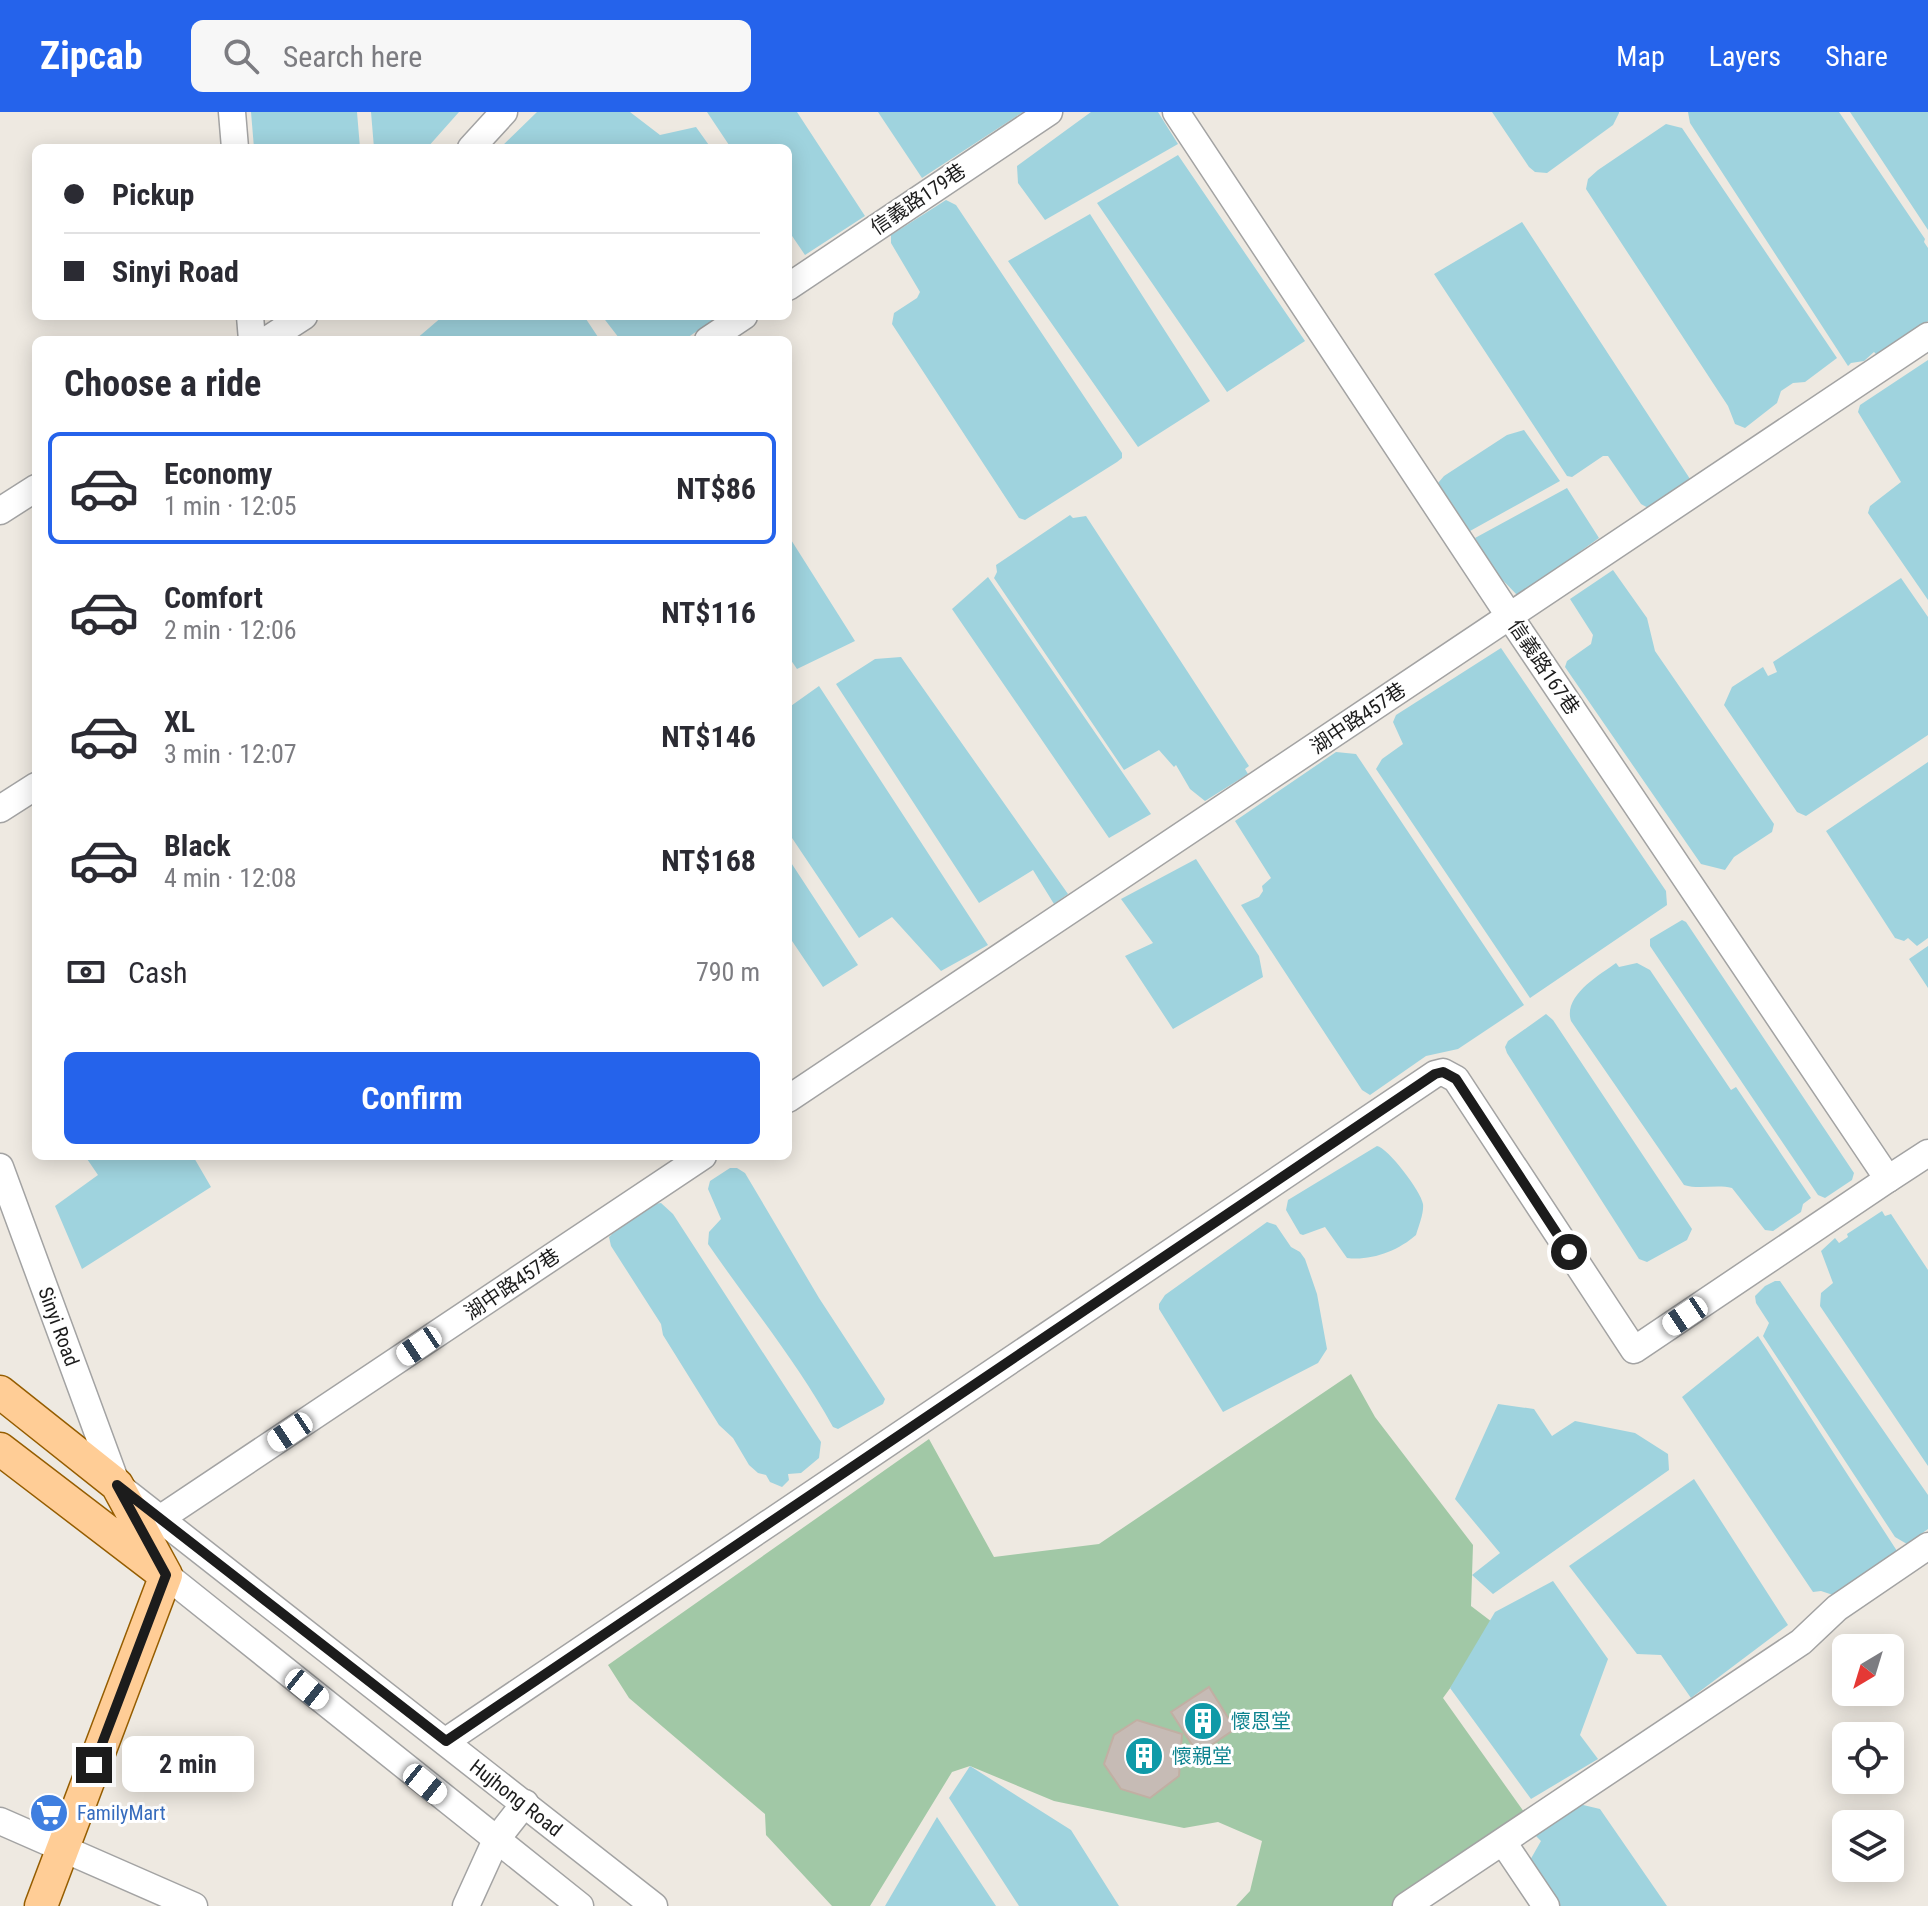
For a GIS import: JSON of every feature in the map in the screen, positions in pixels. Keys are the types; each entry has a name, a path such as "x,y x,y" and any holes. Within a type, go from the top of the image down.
{"main road":[{"name":"Hujhong Road","path":"0,1392 117,1485"},
{"path":"0,1449 166,1575"},
{"path":"41,1906 166,1575 117,1485"}],"street":[{"path":"232,112 235,144"},
{"path":"475,144 504,112"},
{"name":"信義路179巷","path":"792,284 1049,112"},
{"name":"信義路167巷","path":"1176,112 1510,617 1888,1179"},
{"path":"273,336 298,320"},
{"path":"714,336 738,320"},
{"name":"湖中路457巷","path":"792,1096 1928,336"},
{"path":"0,511 32,491"},
{"path":"0,809 32,789"},
{"path":"446,1741 1435,1074 1443,1072 1456,1079 1634,1350 1928,1153"},
{"name":"湖中路457巷","path":"161,1518 697,1160"},
{"name":"Sinyi Road","path":"0,1167 117,1485"},
{"name":"Hujhong Road","path":"117,1485 654,1906"},
{"path":"1406,1906 1801,1642 1837,1608 1928,1546"},
{"path":"166,1575 580,1906"},
{"path":"466,1906 496,1840 525,1803"},
{"path":"0,1821 194,1906"},
{"path":"1503,1842 1546,1906"}],"green space":[{"path":"1351,1374 1375,1417 1473,1545 1471,1606 1496,1625 1443,1698 1534,1826 1416,1906 1236,1906 1250,1891 1262,1841 1218,1822 1184,1828 1054,1801 970,1766 952,1772 870,1906 832,1906 766,1835 765,1814 629,1698 608,1665 929,1439 994,1557 1099,1544"}],"water":[{"path":"251,112 357,112 360,144 254,144"},
{"path":"371,112 459,112 431,144 374,144"},
{"path":"537,112 630,112 660,135 696,127 708,144 504,144"},
{"path":"707,112 797,112 865,216 805,255 792,236 792,144 728,144"},
{"path":"878,112 1023,112 922,178"},
{"path":"1091,112 1158,112 1178,144 1045,220 1018,183 1017,166"},
{"path":"1492,112 1619,113 1613,125 1547,173 1535,172 1529,167"},
{"path":"1688,112 1839,112 1925,239 1928,248 1928,321 1877,355 1874,352 1864,361 1848,366 1690,123"},
{"path":"1850,112 1928,112 1928,230"},
{"path":"1666,124 1682,128 1837,358 1805,382 1793,383 1781,391 1777,403 1745,428 1735,424 1728,406 1586,189 1588,179 1598,170"},
{"path":"1178,155 1305,341 1227,392 1097,203"},
{"path":"946,200 956,205 1122,453 1122,458 1117,462 1025,520 1019,518 892,324 894,313 917,298 920,292 891,243 891,235"},
{"path":"1090,214 1210,401 1138,447 1008,261"},
{"path":"1522,222 1692,482 1650,509 1641,504 1608,456 1603,456 1572,477 1567,476 1434,274"},
{"path":"438,320 587,320 597,336 420,336"},
{"path":"605,320 713,320 690,336 617,336"},
{"path":"1928,360 1928,600 1868,513 1870,506 1901,482 1858,412 1860,405"},
{"path":"1524,430 1560,481 1470,531 1438,483 1507,435"},
{"path":"1567,488 1599,538 1518,596 1493,570 1475,538"},
{"path":"1070,515 1073,518 1086,516 1249,766 1245,769 1248,774 1205,801 1190,789 1176,765 1174,767 1159,750 1124,770 994,578 996,565"},
{"path":"792,541 855,641 797,669 792,662"},
{"path":"1613,570 1647,618 1655,651 1774,824 1772,832 1734,857 1725,870 1701,864 1565,667 1567,661 1591,644 1593,635 1570,599"},
{"path":"988,577 1151,814 1109,838 952,609"},
{"path":"1901,578 1928,617 1928,735 1806,816 1797,812 1724,705 1732,687 1763,667 1768,676 1777,672 1773,662"},
{"path":"1501,648 1666,891 1667,905 1530,998 1376,769 1382,759 1403,744 1393,722 1396,715"},
{"path":"901,657 1068,894 1054,904 1033,870 979,903 836,684 875,659"},
{"path":"819,686 988,945 941,971 892,917 859,938 792,838 792,705"},
{"path":"1336,752 1356,754 1524,1005 1458,1049 1426,1056 1370,1095 1362,1090 1241,905 1259,897 1262,886 1271,878 1235,821"},
{"path":"1928,762 1928,938 1917,946 1908,938 1904,941 1895,938 1826,831"},
{"path":"1196,859 1259,956 1263,977 1173,1029 1125,956 1153,943 1121,899"},
{"path":"792,864 858,965 823,987 792,941"},
{"path":"1682,920 1854,1173 1852,1180 1825,1198 1818,1195 1650,946 1650,939"},
{"path":"1928,946 1928,988 1909,959"},
{"path":"1616,963 1619,967 1637,963 1650,970 1731,1090 1736,1087 1811,1198 1803,1204 1801,1212 1773,1231 1765,1230 1732,1188 1684,1185 1571,1021 1572,1003 1577,995"},
{"path":"1546,1014 1553,1020 1692,1229 1687,1240 1647,1262 1639,1259 1507,1053 1505,1047 1508,1041"},
{"path":"1377,1146 1396,1162 1421,1198 1423,1211 1416,1235 1384,1254 1356,1259 1347,1258 1325,1227 1300,1234 1286,1210 1288,1200"},
{"path":"88,1160 195,1160 211,1187 82,1269 55,1206 98,1175"},
{"path":"730,1168 745,1173 819,1298 885,1399 883,1404 838,1429 833,1427 789,1357 708,1244 709,1232 721,1219 708,1189 710,1181"},
{"path":"661,1203 673,1214 821,1442 819,1458 801,1473 788,1474 789,1480 782,1487 770,1482 766,1475 749,1465 733,1438 719,1425 663,1335 661,1324 611,1246 609,1237 612,1234 654,1204"},
{"path":"1882,1211 1885,1216 1891,1214 1928,1270 1928,1466 1820,1306 1821,1293 1833,1283 1821,1251 1835,1238 1839,1243 1848,1237 1847,1234"},
{"path":"1267,1222 1276,1225 1291,1247 1305,1259 1317,1294 1327,1349 1318,1363 1223,1412 1159,1309 1159,1304 1165,1295"},
{"path":"1775,1281 1780,1281 1928,1495 1928,1529 1907,1544 1895,1537 1763,1336 1769,1323 1755,1296"},
{"path":"1758,1336 1897,1551 1833,1595 1813,1592 1682,1397"},
{"path":"1498,1404 1534,1409 1552,1436 1575,1421 1635,1433 1668,1454 1669,1470 1493,1594 1472,1575 1500,1553 1455,1499"},
{"path":"1694,1479 1788,1625 1691,1698 1661,1655 1637,1654 1569,1566"},
{"path":"1553,1581 1608,1659 1580,1735 1598,1759 1531,1799 1450,1688 1495,1612"},
{"path":"970,1766 1071,1830 1119,1906 1019,1906 949,1798"},
{"path":"1579,1804 1600,1809 1667,1906 1559,1906 1529,1862 1541,1841 1535,1835"},
{"path":"937,1817 996,1906 885,1906"}],"building":[{"name":"懷恩堂","path":"1209,1687 1235,1729 1198,1754 1171,1712"},
{"name":"懷親堂","path":"1137,1720 1182,1734 1179,1776 1150,1798 1121,1789 1104,1764 1114,1735"}],"place":[{"name":"懷恩堂","path":"1203,1721"},
{"name":"懷親堂","path":"1144,1756"},
{"name":"FamilyMart","path":"49,1813"}],"route":[{"path":"94,1765 166,1575 117,1485 446,1741 1435,1074 1443,1072 1456,1079 1569,1252"}]}
